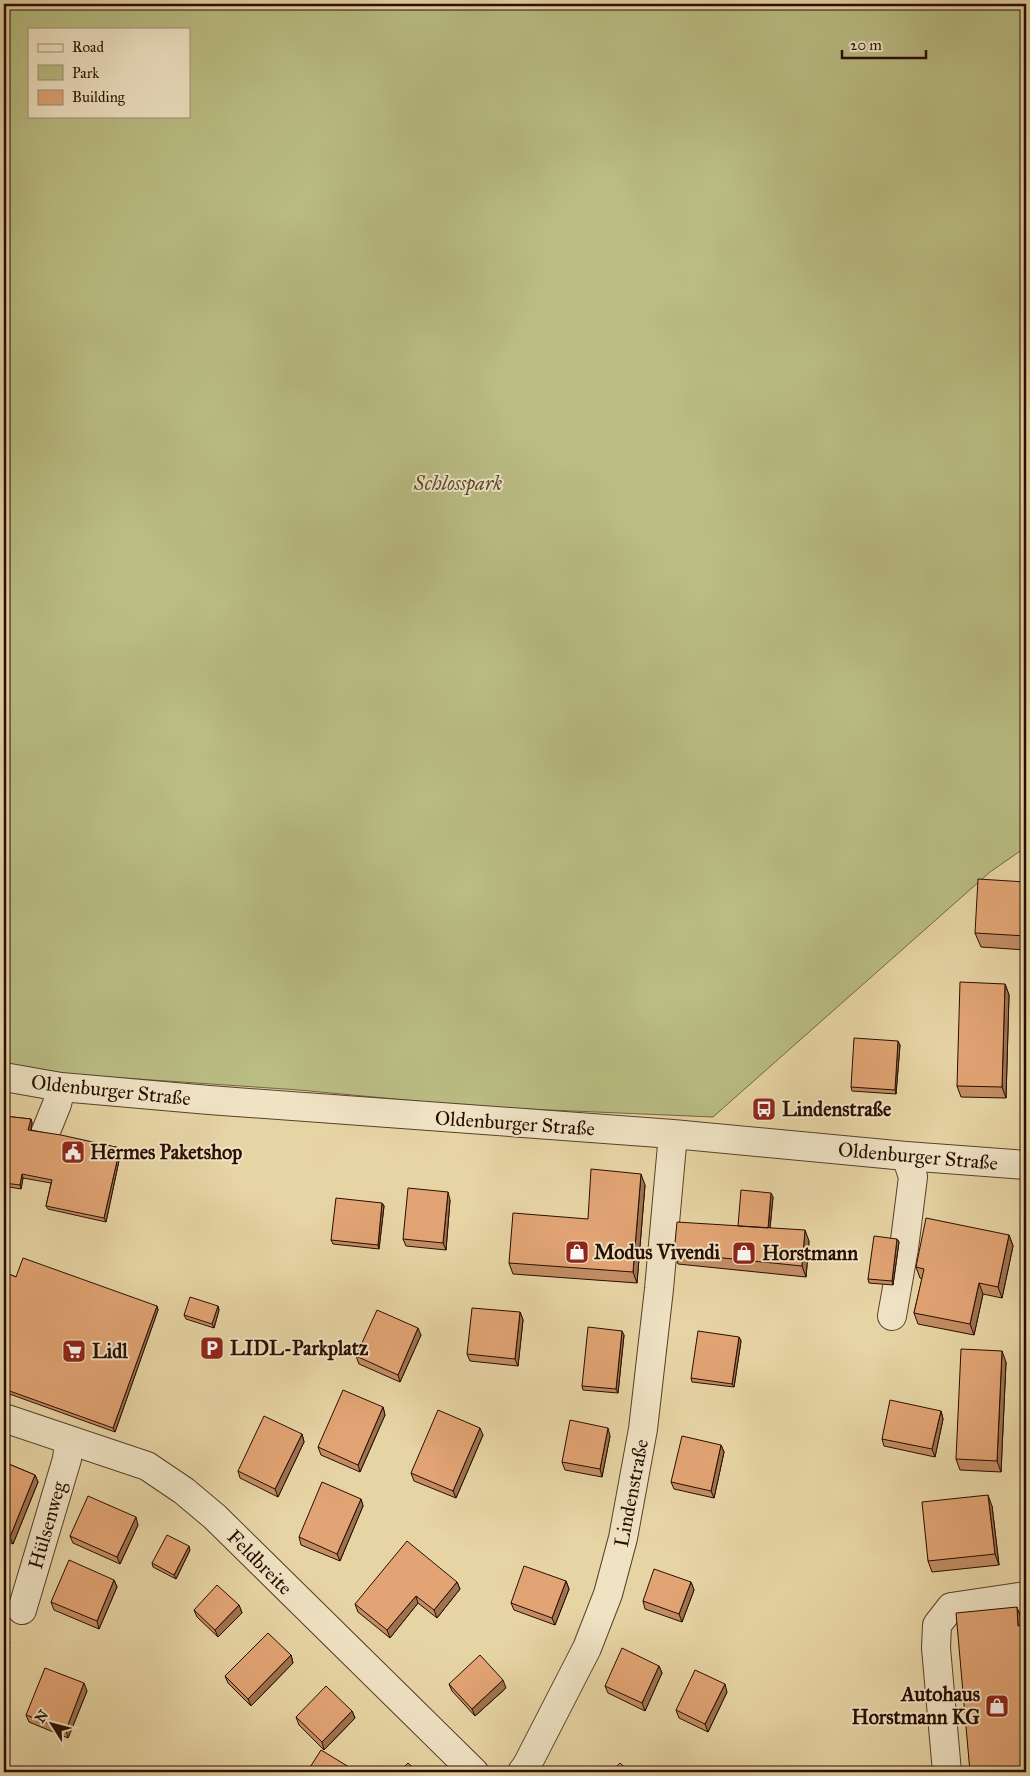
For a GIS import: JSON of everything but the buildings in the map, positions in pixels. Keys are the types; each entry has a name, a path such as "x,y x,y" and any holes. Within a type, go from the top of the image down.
{"street":[{"name":"Oldenburger Straße","path":"4,1077 61,1087 289,1107 673,1134 906,1156 1026,1164"},
{"path":"44,1136 57,1104 61,1087"},
{"name":"Lindenstraße","path":"522,1772 587,1648 608,1594 623,1538 643,1429 661,1270 673,1134"},
{"path":"892,1316 904,1248 913,1177 906,1156"},
{"name":"Feldbreite","path":"4,1418 147,1466 184,1491 215,1517 474,1772"},
{"name":"Hülsenweg","path":"22,1610 67,1459 69,1440"},
{"path":"947,1772 936,1648 937,1625 951,1607 1026,1596"}],"green space":[{"name":"Schlosspark","path":"4,4 1026,4 1026,847 990,872 713,1117 480,1107 299,1090 64,1074 4,1063"}],"place":[{"name":"Lindenstraße","path":"764,1109"},
{"name":"Hermes Paketshop","path":"73,1152"},
{"name":"Modus Vivendi","path":"577,1252"},
{"name":"Horstmann","path":"744,1253"},
{"name":"LIDL-Parkplatz","path":"212,1348"},
{"name":"Lidl","path":"74,1351"},
{"name":"Autohaus Horstmann KG","path":"997,1706"}]}
